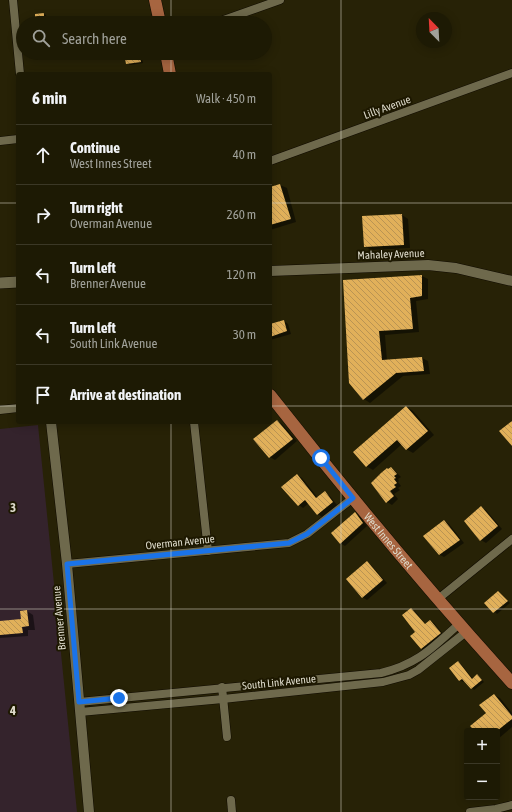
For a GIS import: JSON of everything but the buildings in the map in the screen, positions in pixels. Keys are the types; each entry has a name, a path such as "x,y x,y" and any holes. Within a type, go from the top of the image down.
{"main road":[{"path":"154,0 158,16"},
{"path":"167,60 170,72"},
{"path":"0,283 16,282"},
{"name":"West Innes Street","path":"272,397 353,498 438,599 512,683"}],"street":[{"path":"14,0 16,25"},
{"path":"235,16 280,0"},
{"path":"19,60 20,72"},
{"name":"Lilly Avenue","path":"272,160 512,74"},
{"path":"0,141 16,139"},
{"name":"Mahaley Avenue","path":"272,271 428,264 456,268 512,281"},
{"path":"0,410 16,408"},
{"name":"Brenner Avenue","path":"52,424 67,564 89,812"},
{"path":"194,424 208,551"},
{"name":"Overman Avenue","path":"67,564 289,543 307,534 353,498"},
{"path":"438,599 512,538"},
{"name":"South Link Avenue","path":"79,702 222,687 380,673 410,664 463,628"},
{"name":"South Link Avenue","path":"80,712 383,682 408,675 418,670 463,628"},
{"path":"222,687 227,737"},
{"path":"231,800 232,812"},
{"path":"470,812 496,809 512,805"}],"shaded area":[{"path":"38,425 77,812 0,812 0,429"}],"route":[{"path":"119,698 79,702 67,564 289,543 307,534 353,498 321,458"}]}
